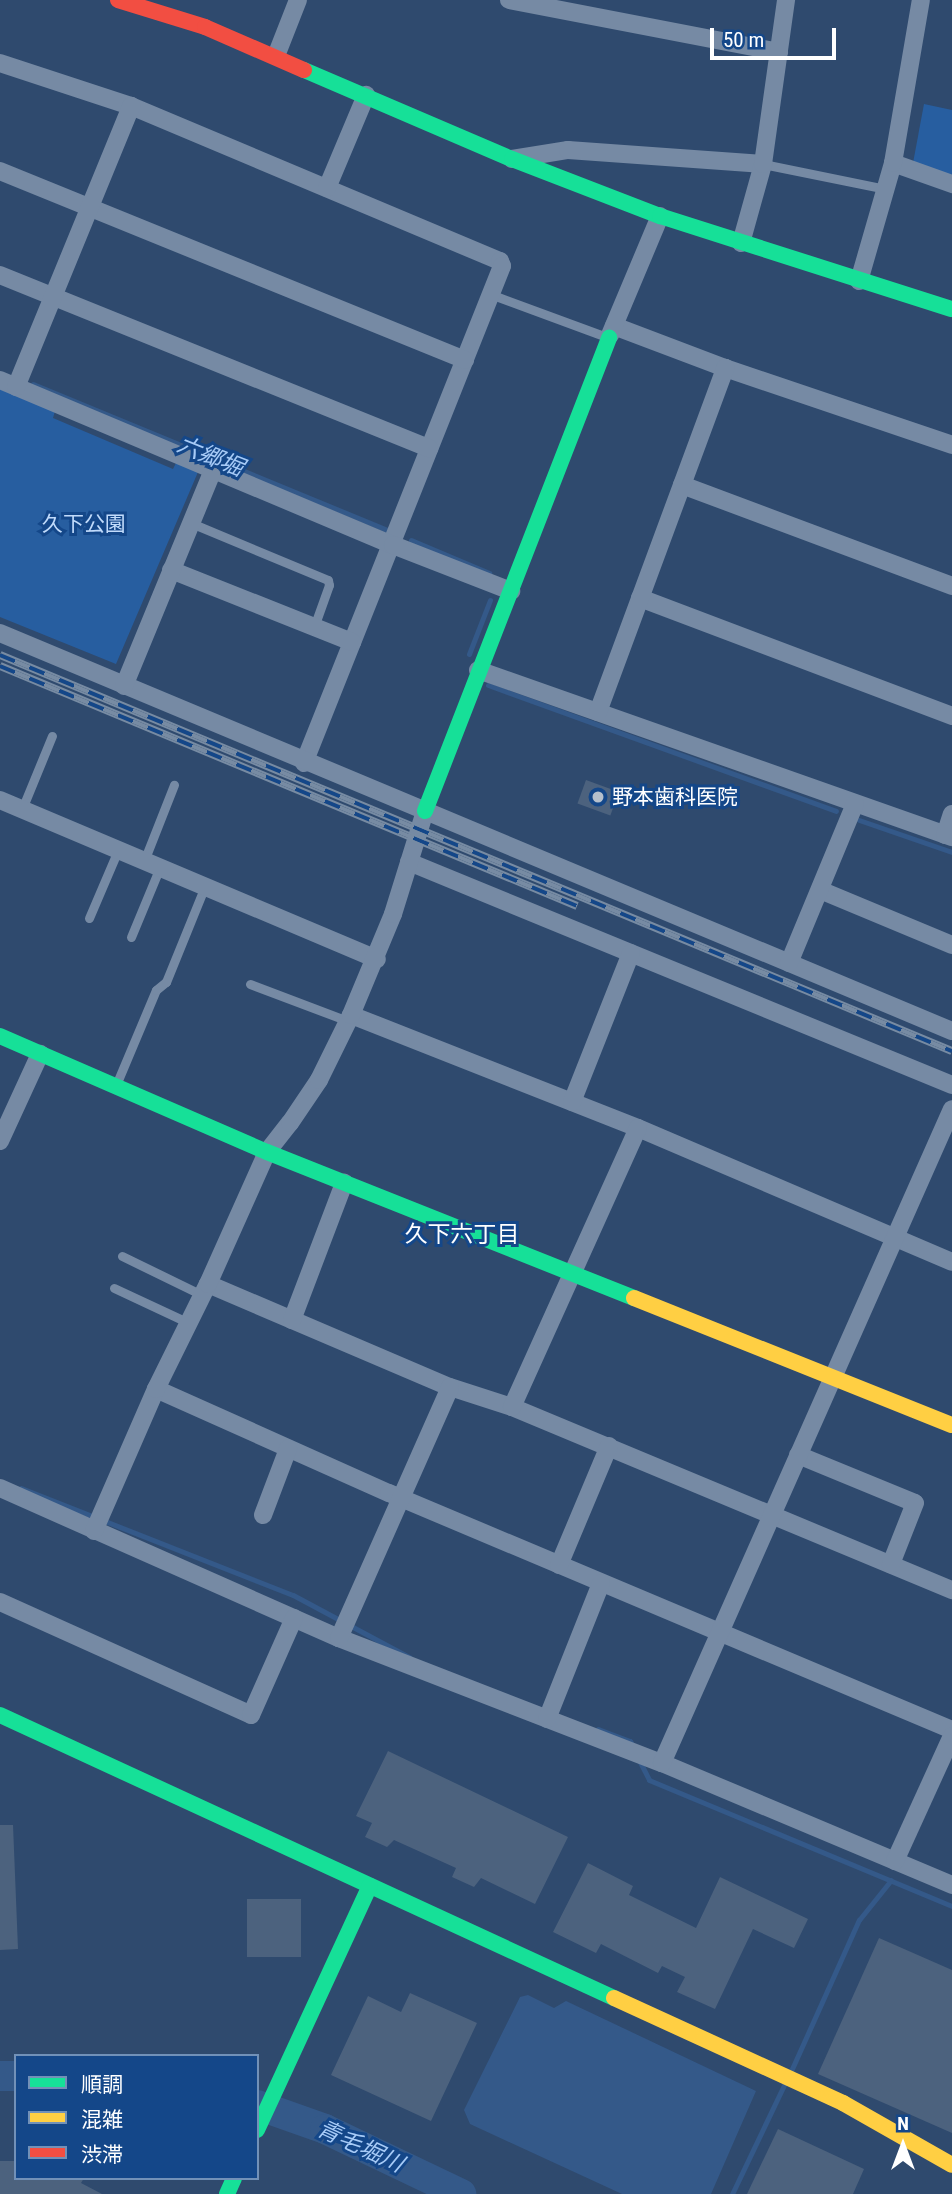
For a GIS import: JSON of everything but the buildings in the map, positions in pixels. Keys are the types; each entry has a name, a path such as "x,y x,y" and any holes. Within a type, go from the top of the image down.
{"street":[{"path":"118,0 205,27 512,159 660,216 952,309"},
{"path":"276,56 298,0"},
{"path":"509,0 779,52"},
{"path":"741,243 763,164 786,0"},
{"path":"859,281 893,163 921,0"},
{"path":"0,63 131,106 500,261 502,266 304,763"},
{"path":"327,188 366,95"},
{"path":"131,106 52,297 8,383 393,545 511,591"},
{"path":"512,159 568,150 763,164"},
{"path":"893,163 952,184"},
{"path":"0,171 464,360"},
{"path":"94,1531 156,1390 205,1290 267,1152 319,1080 377,959 425,811 478,670 611,332 660,216"},
{"path":"0,275 429,448"},
{"path":"611,332 952,445"},
{"path":"597,712 725,368"},
{"path":"124,686 213,470"},
{"path":"682,485 952,586"},
{"path":"172,570 352,642"},
{"path":"640,598 952,716"},
{"path":"0,633 304,763 952,1031"},
{"path":"478,670 948,836 952,814"},
{"path":"0,800 377,959"},
{"path":"789,963 855,804"},
{"path":"409,862 952,1085"},
{"path":"820,890 952,945"},
{"path":"572,1102 631,953"},
{"path":"350,1018 638,1128 952,1262"},
{"path":"0,1036 267,1152 952,1425"},
{"path":"0,1141 40,1054"},
{"path":"662,1763 717,1633 773,1514 952,1109"},
{"path":"512,1406 638,1128"},
{"path":"292,1320 344,1183"},
{"path":"205,1290 292,1320 450,1387 512,1406 952,1590"},
{"path":"338,1638 403,1499 450,1387"},
{"path":"156,1390 403,1499 952,1730"},
{"path":"559,1565 609,1446"},
{"path":"263,1515 288,1448"},
{"path":"798,1455 915,1503 891,1563"},
{"path":"0,1488 338,1638 662,1763 952,1885"},
{"path":"547,1719 601,1583"},
{"path":"0,1602 251,1715 294,1618"},
{"path":"0,1715 843,2104 952,2165"},
{"path":"895,1861 952,1736"},
{"path":"259,2126 370,1886"}],"lane":[{"path":"763,164 886,189"},
{"path":"490,294 611,332"},
{"path":"191,523 328,580 330,585 314,627"},
{"path":"22,809 52,736"},
{"path":"131,937 174,785"},
{"path":"89,918 118,850"},
{"path":"115,1088 156,990 166,982 205,886"},
{"path":"250,984 350,1018"},
{"path":"122,1256 205,1290"},
{"path":"114,1288 189,1324"}],"green space":[{"path":"924,104 952,110 952,177 913,163"},
{"name":"久下公園","path":"0,388 55,411 53,418 173,469 176,463 198,472 116,664 0,617"}],"shaded area":[{"path":"528,1995 554,2008 566,2001 756,2091 711,2194 622,2194 470,2124 464,2110 520,1997"}],"waterway":[{"name":"六郷堀","path":"33,384 388,530"},
{"name":"六郷堀","path":"411,540 489,573"},
{"name":"六郷堀","path":"469,654 490,600"},
{"name":"六郷堀","path":"488,685 836,811"},
{"name":"六郷堀","path":"859,820 952,852"},
{"path":"21,1488 293,1595 409,1657"},
{"path":"598,1729 630,1741 634,1748"},
{"path":"639,1760 649,1780 952,1906"},
{"path":"791,2071 859,1920 891,1880"},
{"name":"青毛堀川","path":"0,2076 14,2076"},
{"path":"732,2194 785,2083"},
{"name":"青毛堀川","path":"259,2106 325,2129 461,2194"}],"railway":[{"path":"0,655 952,1051"},
{"path":"0,666 577,906"}],"traffic: fast":[{"path":"304,70 512,159 660,216 952,309"},
{"path":"425,811 609,338"},
{"path":"0,1036 267,1152 634,1298"},
{"path":"0,1715 614,1998"},
{"path":"259,2126 370,1886"},
{"path":"227,2194 233,2180"}],"traffic: slow":[{"path":"634,1298 952,1425"},
{"path":"614,1998 843,2103 952,2165"}],"traffic: jam":[{"path":"118,0 205,27 304,70"}],"place":[{"name":"野本歯科医院","path":"598,797"}],"district":[{"name":"久下六丁目","path":"462,1235"}]}
